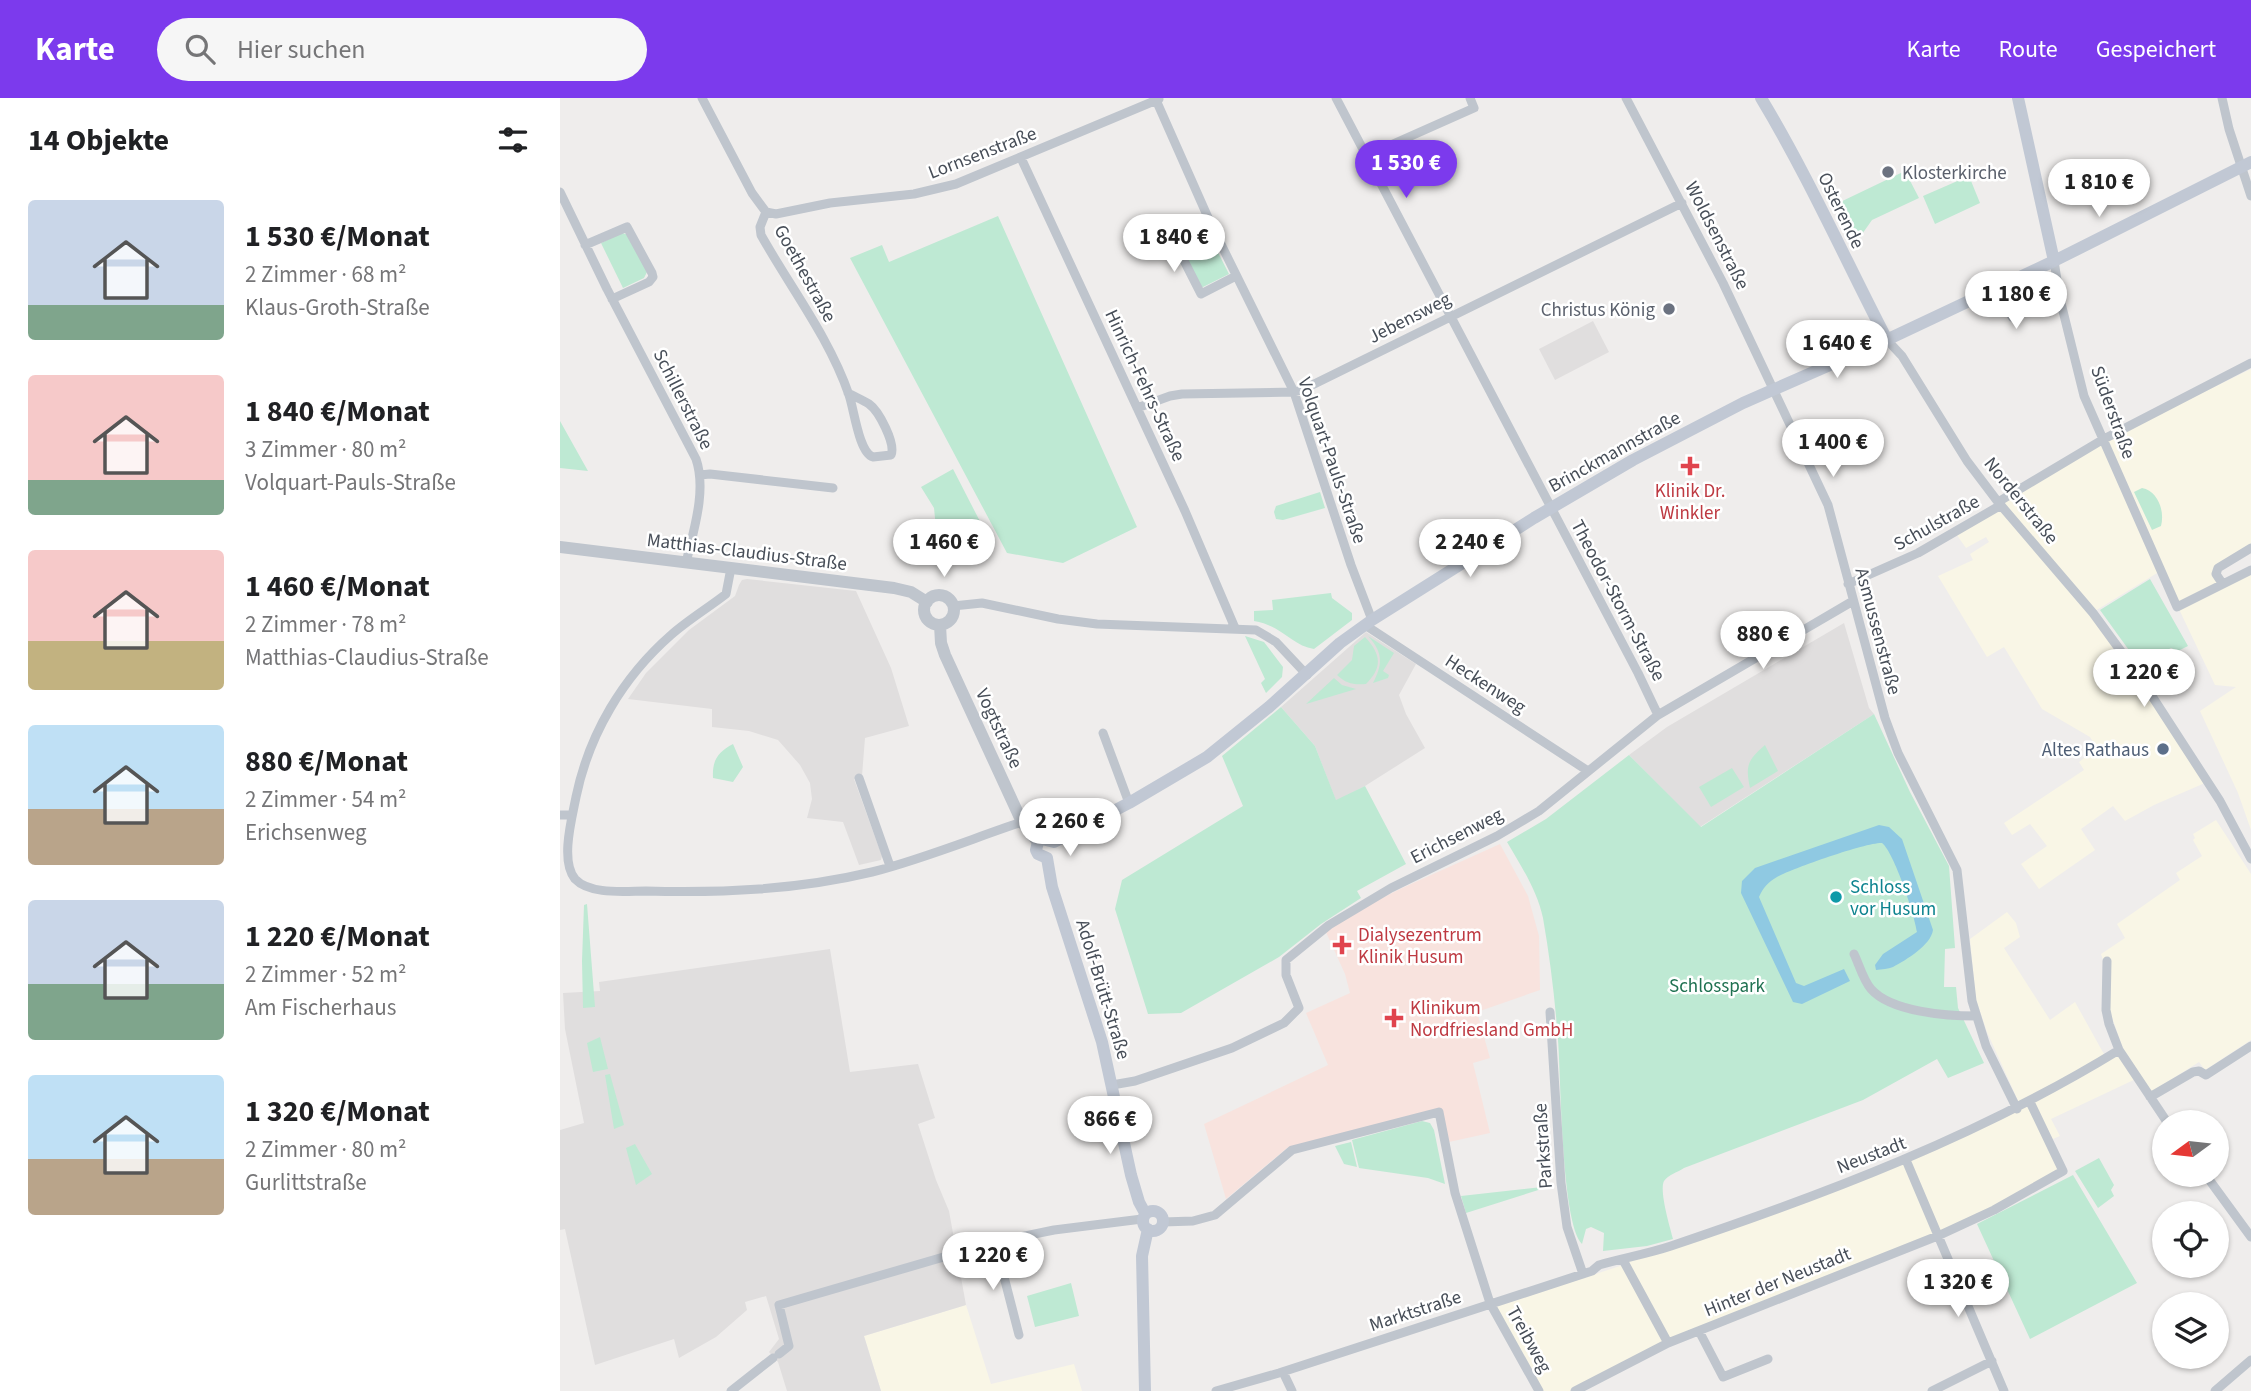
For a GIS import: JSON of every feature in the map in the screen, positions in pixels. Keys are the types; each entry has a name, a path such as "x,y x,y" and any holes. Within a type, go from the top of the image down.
{"main road":[{"name":"Osterende","path":"1761,98 1792,149 1887,340"},
{"name":"Süderstraße","path":"2018,98 2054,261"},
{"name":"Brinckmannstraße","path":"1307,675 1340,643 1369,622 1637,458 1743,403 1998,288 2247,165"},
{"path":"1054,842 1129,803 1207,757 1307,675"},
{"path":"1038,842 1046,838 1054,842 1056,850 1047,858"},
{"name":"Adolf-Brütt-Straße","path":"1038,842 1036,850 1047,858 1052,887 1094,1015 1131,1175 1145,1221"},
{"path":"1145,1391 1142,1255 1145,1221 1154,1210 1160,1213 1163,1222"}],"street":[{"name":"Goethestraße","path":"702,98 752,193 766,212 760,227 761,235 817,329 848,393 867,455 876,458 891,456 893,445 875,410 868,403 848,393"},
{"name":"Theodor-Storm-Straße","path":"1336,98 1658,715"},
{"path":"1366,156 1474,108 1470,98"},
{"name":"Woldsenstraße","path":"1626,98 1682,203 1774,390"},
{"path":"2222,98 2247,165 2251,195"},
{"name":"Lornsenstraße","path":"766,212 776,214 927,191 971,179 1158,99"},
{"name":"Volquart-Pauls-Straße","path":"1158,99 1210,222 1294,392 1369,622"},
{"name":"Hinrich-Fehrs-Straße","path":"1021,158 1235,628"},
{"name":"Schillerstraße","path":"560,192 612,299 693,452 700,475 695,525 686,563"},
{"name":"Jebensweg","path":"1137,408 1182,394 1294,392 1682,203"},
{"path":"1210,222 1174,241 1201,294 1236,276"},
{"path":"585,245 626,227 652,273 653,277 649,282 612,299"},
{"name":"Süderstraße","path":"2054,261 2060,299 2084,396 2177,607 2222,583"},
{"path":"1998,288 2012,317 2060,299"},
{"name":"Norderstraße","path":"1887,340 1902,356 1954,442 2000,504 2093,613 2139,676 2174,726 2251,859"},
{"name":"Schulstraße","path":"1848,584 1918,554 2102,440 2251,363"},
{"name":"Asmussenstraße","path":"1774,390 1828,505 1885,718 1898,753 1951,855 1959,877 1972,1001 1986,1046 2017,1109"},
{"path":"700,475 833,488"},
{"name":"Matthias-Claudius-Straße","path":"560,547 894,587 911,592 927,602 939,595 945,597 953,606 982,603 1097,624 1256,630 1269,636 1307,675"},
{"path":"2251,548 2218,568 2216,574 2222,583 2228,583 2251,570"},
{"path":"731,568 726,594 663,643 614,701 589,751 579,783 566,854 573,878 590,888 705,892 809,885 890,866 1022,822"},
{"name":"Erichsenweg","path":"1112,1085 1135,1081 1196,1061 1232,1048 1284,1023 1298,1008 1286,975 1286,960 1329,925 1381,894 1497,836 1539,811 1658,715 1853,601"},
{"path":"927,602 924,607 926,617 940,625 952,617 953,606"},
{"name":"Heckenweg","path":"1369,622 1588,771"},
{"name":"Vogtstraße","path":"940,625 945,655 1022,822 1038,842"},
{"path":"1103,733 1129,803"},
{"path":"859,778 890,866"},
{"path":"560,814 572,815"},
{"path":"1854,954 1869,988 1886,1000 1945,1016 1976,1016"},
{"path":"2107,961 2106,1010 2119,1050 2159,1110"},
{"name":"Parkstraße","path":"1550,1012 1561,1184 1567,1227 1583,1274"},
{"path":"2150,1097 2193,1072 2199,1071 2206,1075 2251,1046"},
{"name":"Neustadt","path":"1623,1260 1720,1229 1906,1160 2017,1109 2119,1050"},
{"name":"Hinter der Neustadt","path":"1575,1391 1668,1343 1940,1235 1993,1210 2063,1171 2030,1102"},
{"name":"Treibweg","path":"1163,1222 1193,1221 1214,1215 1292,1150 1439,1112 1455,1193 1490,1303 1539,1391"},
{"path":"1906,1160 2004,1391"},
{"path":"2214,1187 2251,1237"},
{"path":"731,1391 789,1346 779,1305 995,1242 1054,1230 1145,1221"},
{"path":"995,1242 1019,1335"},
{"path":"1623,1260 1668,1343"},
{"name":"Marktstraße","path":"1216,1391 1583,1274 1599,1265 1623,1260"},
{"name":"Hinter der Neustadt","path":"1699,1331 1723,1377 1768,1359"},
{"path":"2215,1391 2251,1360"},
{"path":"1932,1391 1992,1361"},
{"path":"1283,1371 1292,1391"}],"shaded area":[{"path":"1593,321 1609,352 1555,380 1539,349"},
{"path":"2251,369 2251,547 2216,566 2219,582 2178,605 2162,570 2095,611 2002,502 2104,441"},
{"path":"1998,505 2090,615 2137,677 2205,783 2125,821 2113,806 2081,829 2095,850 2039,889 2021,864 2047,846 2030,824 2012,835 2004,823 2084,770 2079,762 2097,748 2090,737 2042,709 2004,647 1987,657 1938,576 1973,560 1970,554 1989,542 1986,537 1966,548 1954,531"},
{"path":"2251,572 2251,830 2238,793 2200,711 2236,687 2215,685 2178,607"},
{"path":"742,580 856,591 891,668 909,726 865,738 862,776 854,779 882,856 881,860 859,865 843,822 807,818 812,799 810,783 800,765 778,740 749,731 712,727 712,709 628,699 646,673 689,630 735,596"},
{"path":"1844,623 1869,708 1874,714 1700,827 1629,755 1667,727"},
{"path":"1366,632 1416,664 1399,695 1425,748 1336,801 1315,746 1281,707"},
{"path":"2216,820 2251,874 2251,1040 2205,1070 2199,1062 2151,1092 2140,1077 2051,1119 2060,1136 2053,1139 2033,1102 2124,1051 2110,1012 2110,980 2101,954 2125,938 2117,924 2180,880 2176,873 2202,856 2193,840 2193,834"},
{"name":"Klinikum Nordfriesland GmbH","path":"1500,844 1528,896 1539,936 1540,990 1477,1012 1490,1058 1473,1063 1490,1133 1449,1142 1440,1108 1287,1148 1226,1199 1204,1124 1328,1065 1306,1013 1350,993 1345,974 1325,930 1346,916 1400,889"},
{"path":"2007,912 2016,923 2020,937 2004,948 2050,1020 2075,1002 2105,1056 2020,1105 1987,1032 1976,999 1970,939"},
{"path":"830,949 850,1072 918,1064 935,1118 918,1124 949,1211 966,1305 864,1336 881,1391 787,1391 778,1362 769,1352 779,1339 766,1296 745,1302 747,1310 716,1337 679,1358 674,1339 595,1365 565,1229 560,1230 560,1130 584,1123 565,1029 563,993 600,991 599,982"},
{"path":"2029,1103 2062,1171 1941,1233 1909,1161"},
{"path":"1905,1163 1938,1234 1669,1342 1626,1262"},
{"path":"1623,1265 1665,1343 1572,1391 1541,1391 1495,1307"},
{"path":"966,1305 991,1384 1074,1364 1082,1391 881,1391 864,1336"}],"green space":[{"path":"1905,171 1919,198 1872,220 1860,237 1850,245 1834,205"},
{"path":"1969,176 1980,203 1935,224 1923,196"},
{"path":"998,216 1137,527 1063,563 1007,553 850,258 882,245 889,262"},
{"path":"1206,229 1229,274 1201,288 1178,243"},
{"path":"622,233 629,235 647,272 644,278 623,288 601,243"},
{"path":"560,421 588,471 560,468"},
{"path":"953,469 988,538 936,528 934,508 921,487"},
{"path":"2142,488 2156,497 2161,508 2161,526 2152,530 2134,492"},
{"path":"1320,492 1325,508 1283,520 1276,519 1276,506"},
{"path":"2150,579 2188,646 2178,651 2171,648 2154,658 2153,664 2144,671 2100,610"},
{"path":"1331,593 1332,598 1352,613 1352,620 1314,649 1299,644 1272,627 1254,621 1254,611 1273,610 1272,600"},
{"path":"1245,636 1264,642 1283,667 1282,677 1266,693 1261,683 1265,679"},
{"path":"1368,636 1394,653 1383,671 1389,675 1388,678 1373,683 1379,670 1380,658 1377,647"},
{"path":"1365,637 1377,655 1377,666 1366,684 1350,683 1337,675 1352,660 1354,646"},
{"path":"1334,678 1342,685 1356,689 1306,704"},
{"path":"1281,707 1315,746 1336,800 1365,786 1406,864 1357,891 1361,898 1321,924 1279,957 1181,1013 1148,1014 1115,909 1122,880 1243,806 1222,756"},
{"name":"Schlosspark","path":"1874,714 1910,792 1949,866 1955,948 1945,949 1944,987 1956,987 1958,1008 1984,1063 1948,1078 1937,1059 1863,1100 1673,1174 1664,1181 1663,1193 1673,1239 1647,1246 1603,1251 1604,1233 1591,1227 1586,1229 1582,1244 1575,1230 1566,1179 1557,1025 1543,918 1533,888 1507,842 1546,819 1629,755 1701,827"},
{"path":"733,744 743,767 733,782 713,778 717,757"},
{"path":"1765,745 1778,771 1750,788 1749,764"},
{"path":"1732,768 1744,787 1711,807 1699,787"},
{"path":"587,904 595,1007 583,1008 584,905"},
{"path":"600,1037 608,1069 593,1072 587,1043"},
{"path":"610,1074 624,1125 614,1129 605,1075"},
{"path":"1422,1121 1430,1123 1434,1130 1445,1184 1428,1178 1359,1168 1352,1140"},
{"path":"1351,1142 1357,1167 1344,1164 1335,1146"},
{"path":"635,1144 652,1174 636,1185 626,1148"},
{"path":"2099,1158 2114,1185 2111,1190 2114,1196 2098,1208 2075,1171"},
{"path":"2073,1175 2137,1283 2030,1339 1977,1224"},
{"path":"1551,1186 1466,1213 1461,1196"},
{"path":"1071,1283 1079,1316 1035,1327 1027,1296"}],"water":[{"path":"1879,825 1889,827 1902,839 1933,930 1931,936 1917,952 1891,968 1876,970 1875,965 1883,954 1917,932 1898,871 1882,843 1829,857 1777,877 1766,886 1759,897 1796,983 1804,986 1844,969 1850,981 1802,1004 1793,1002 1741,893 1742,881 1755,868"}],"place":[{"name":"Klosterkirche","path":"1888,172"},
{"name":"Christus König","path":"1669,309"},
{"name":"Klinik Dr. Winkler","path":"1690,466"},
{"name":"Altes Rathaus","path":"2163,749"},
{"name":"Schloss vor Husum","path":"1836,897"},
{"name":"Dialysezentrum Klinik Husum","path":"1342,945"},
{"name":"Klinikum Nordfriesland GmbH","path":"1394,1018"}]}
